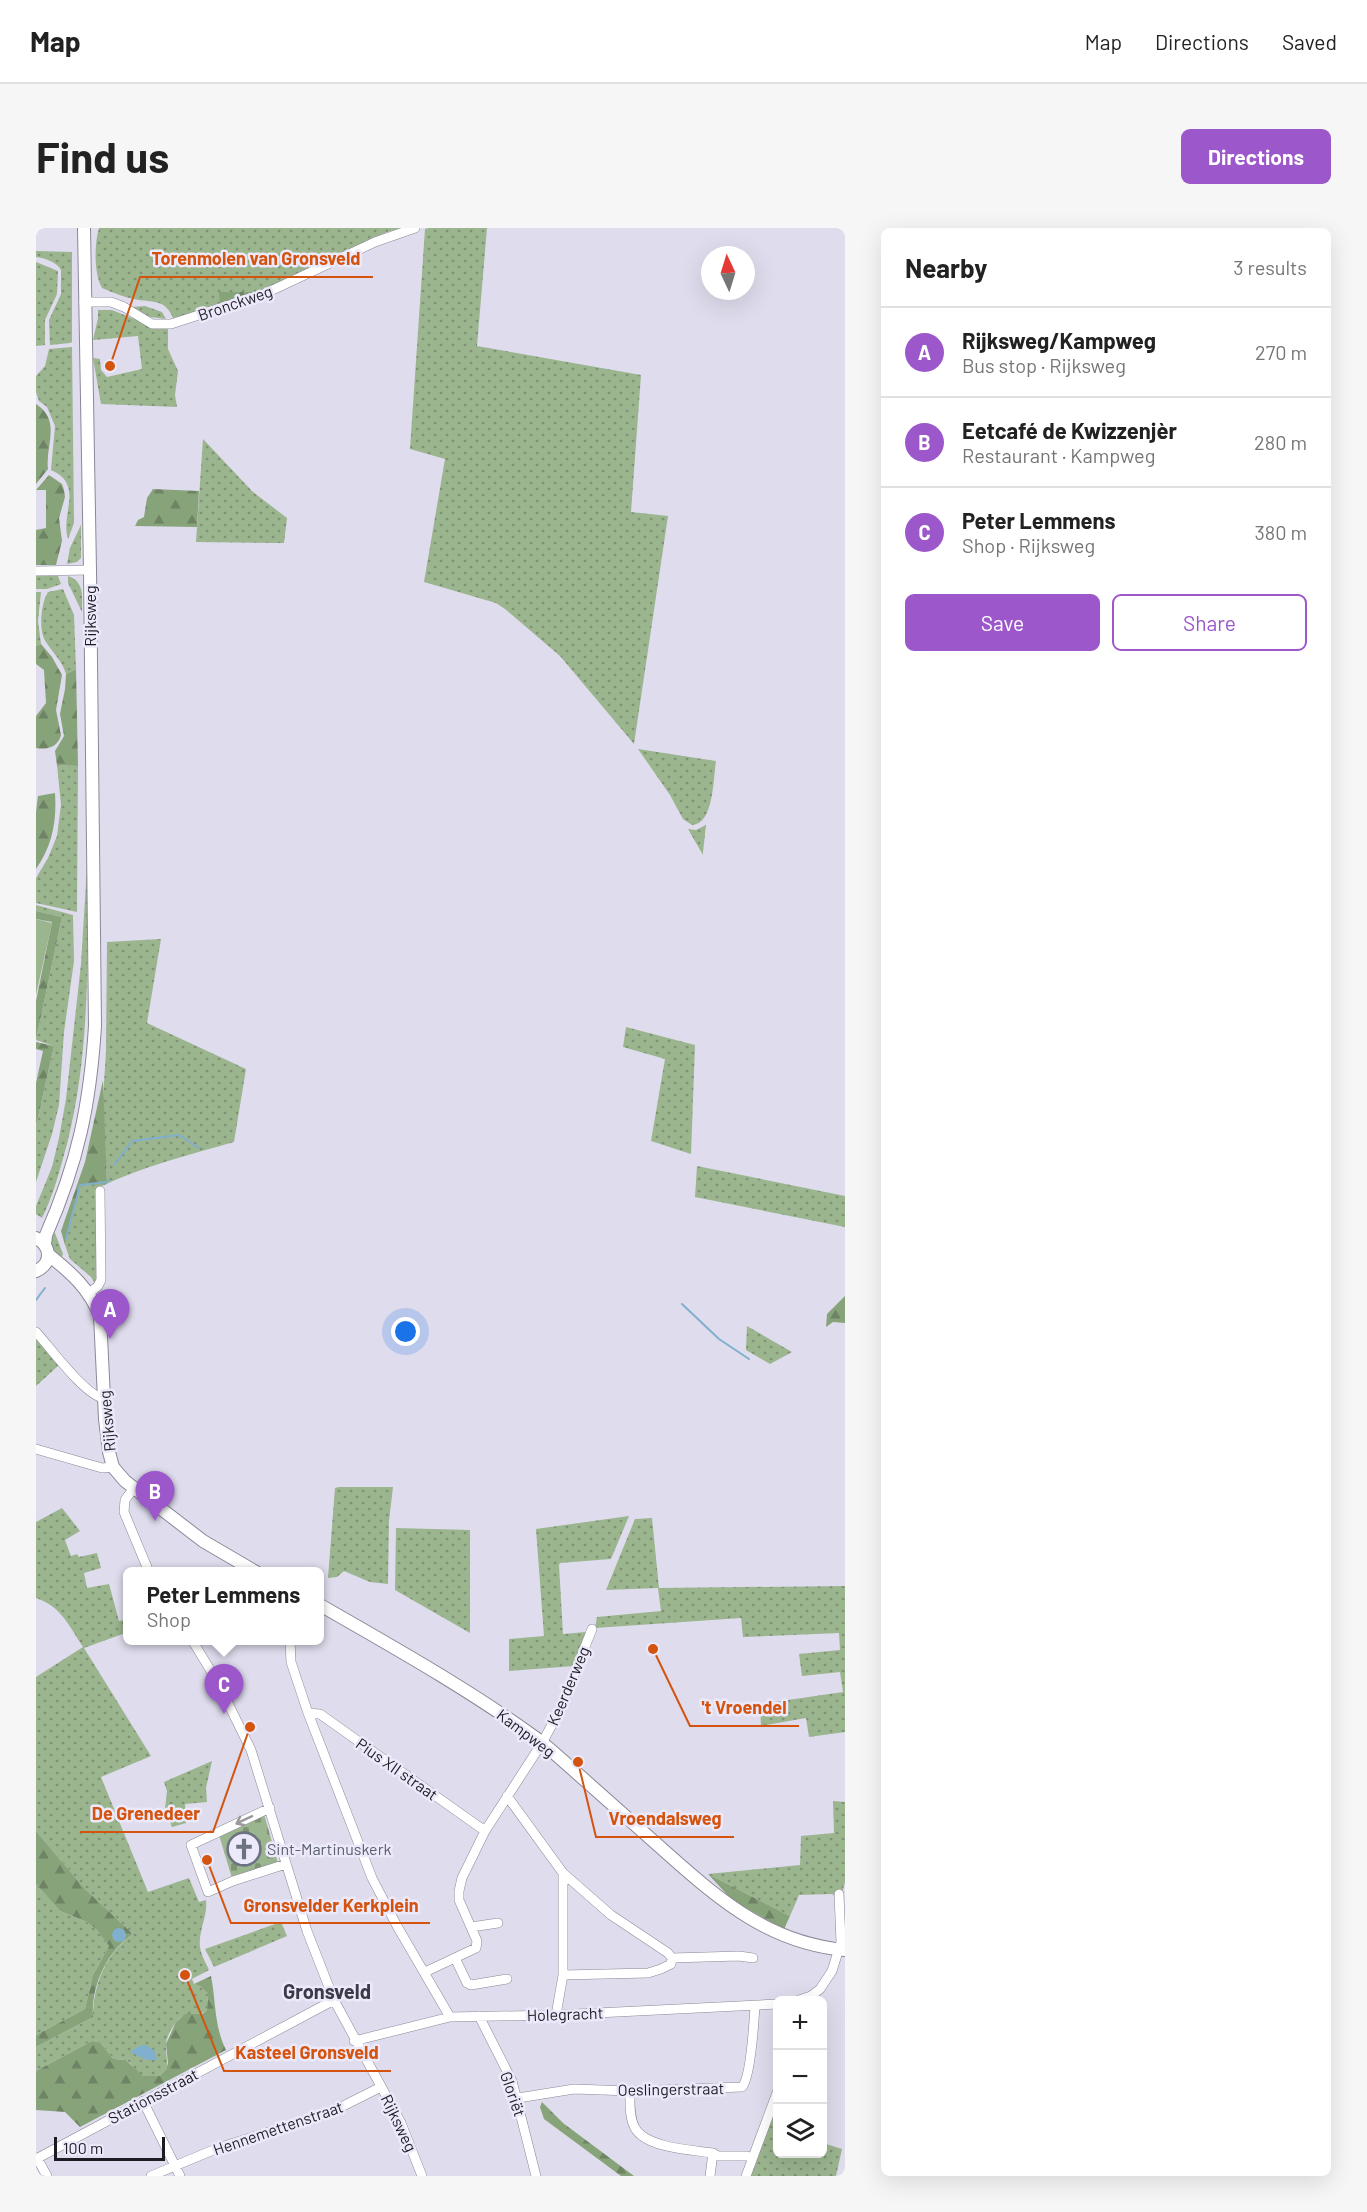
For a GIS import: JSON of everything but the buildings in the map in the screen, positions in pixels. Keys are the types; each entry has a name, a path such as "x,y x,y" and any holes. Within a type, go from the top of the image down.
{"main road":[{"name":"Rijksweg","path":"84,228 94,1004 84,1092 74,1143 55,1195 41,1251 79,1281 89,1293 101,1321 109,1452 113,1467 134,1488"},
{"path":"134,1488 203,1541 247,1567"},
{"name":"Kampweg","path":"324,1607 447,1678 542,1743 728,1904 763,1926 785,1936 803,1943 842,1949"}],"street":[{"name":"Bronckweg","path":"84,302 111,302 152,324 171,324 264,294 375,242 415,228"},
{"path":"36,571 90,570"},
{"path":"89,1293 98,1286 101,1280 100,1191"},
{"path":"36,1332 85,1387 98,1397 104,1398"},
{"path":"36,1449 102,1468 113,1467"},
{"path":"134,1488 125,1500 124,1512 148,1567"},
{"name":"Keerderweg","path":"471,1927 459,1900 462,1878 485,1831 542,1743 564,1702 592,1629"},
{"name":"Rijksweg","path":"194,1645 217,1681 243,1732 270,1808 308,1931 334,2000 410,2142 422,2176"},
{"path":"290,1645 291,1662 308,1713 372,1878 450,2017"},
{"name":"Pius XII straat","path":"308,1713 320,1714 485,1831"},
{"path":"507,1797 563,1873 611,1915 672,1958 671,1964 661,1970 563,1975"},
{"path":"270,1808 191,1845 208,1892 233,1881 286,1864"},
{"path":"556,2015 563,1975 563,1873"},
{"path":"815,1996 829,1977 842,1949 839,1894"},
{"path":"425,1972 476,1948 477,1941 471,1927 498,1923"},
{"path":"672,1958 739,1956 753,1958"},
{"path":"455,1958 467,1983 471,1985 507,1979"},
{"name":"Stationsstraat","path":"37,2158 334,2000"},
{"name":"Holegracht","path":"354,2041 450,2017 556,2015 773,2004"},
{"name":"Oeslingerstraat","path":"518,2098 574,2090 630,2091 742,2086 746,2083 748,2071 755,2006"},
{"name":"Gloriët","path":"479,2016 512,2081 536,2176"},
{"name":"Hennemettenstraat","path":"151,2176 218,2148 329,2113 381,2087"},
{"path":"630,2091 632,2120 639,2134 667,2146 713,2153 718,2156 747,2156"},
{"path":"143,2101 180,2176"},
{"path":"746,2176 773,2102"},
{"path":"710,2176 713,2153"},
{"path":"37,2158 47,2176"}],"green space":[{"path":"99,228 401,228 387,232 310,270 228,305 173,318 162,304 130,298 102,288 97,275 96,259"},
{"path":"487,228 477,346 641,375 631,512 668,516 634,744 560,656 505,609 496,603 424,582 445,459 410,449 425,229"},
{"path":"36,251 72,252 72,342 70,343 50,345 49,320 61,294 61,270 50,261 36,257"},
{"path":"36,262 58,271 57,294 45,320 45,345 36,346"},
{"path":"219,292 258,292 220,307"},
{"path":"145,306 162,312 166,319 150,317 132,307"},
{"path":"98,310 112,310 144,323 168,328 168,349 178,371 175,395 177,407 101,404 93,358 100,359 101,370 107,377 142,369 138,336 93,340"},
{"path":"72,347 74,523 68,539 66,529 69,492 67,483 51,470 55,426 47,407 39,401 36,392 36,376 45,366 49,349"},
{"path":"36,404 48,418 51,434 48,469 36,484"},
{"path":"203,439 253,492 287,518 284,543 196,542"},
{"path":"49,475 62,484 64,490 65,497 59,518 62,541 56,565 36,565 36,530 46,528 46,490 36,490"},
{"path":"153,489 199,491 197,527 135,526 138,520 144,517 147,498"},
{"path":"81,525 81,558 77,562 67,564 70,548"},
{"path":"36,576 58,576 61,584 47,589 36,589"},
{"path":"68,576 80,586 82,612 68,583"},
{"path":"63,589 74,615 76,669 66,674 44,637 41,624 48,592"},
{"path":"36,592 41,592 38,621 41,644 36,646"},
{"path":"41,644 52,657 62,675 56,710 61,735 52,747 36,748 36,716 46,703 44,670 36,664 36,646"},
{"path":"76,669 78,766 57,765 55,751 64,736 60,714 66,674"},
{"path":"638,749 716,761 711,799 705,817 699,823 692,825 683,819 670,795"},
{"path":"57,765 78,766 77,912 36,903 36,878 57,836 61,805"},
{"path":"55,793 55,814 50,842 36,869 38,796"},
{"path":"706,825 703,855 688,829 696,830"},
{"path":"87,867 86,1006 80,1075 67,1144 42,1218 36,1214 36,1206 52,1167 66,1099 81,964"},
{"path":"36,905 73,915 74,961 64,1032 59,1105 36,1182 36,1126 54,1046 36,1040 62,917 36,911"},
{"path":"36,911 62,917 36,1040 36,1001 52,922 36,919"},
{"path":"36,919 52,923 36,995"},
{"path":"161,939 147,1023 246,1069 234,1142 149,1167 100,1187 96,1285 91,1277 70,1259 65,1245 80,1185 107,1183 103,1098 106,1052 107,942"},
{"path":"626,1027 695,1045 691,1154 651,1141 665,1059 623,1047"},
{"path":"36,1042 54,1046 36,1126 36,1083 43,1051 36,1049"},
{"path":"103,1080 107,1184 80,1185 65,1245 61,1231 85,1162"},
{"path":"697,1166 845,1196 845,1227 695,1197"},
{"path":"52,1231 55,1233 63,1254 60,1260 51,1247"},
{"path":"845,1296 845,1323 833,1322 826,1327 827,1314"},
{"path":"747,1326 792,1352 770,1364 746,1350"},
{"path":"36,1337 59,1365 36,1386"},
{"path":"393,1487 389,1521 388,1584 370,1582 344,1571 337,1577 328,1578 335,1488"},
{"path":"62,1508 80,1531 65,1540 71,1556 77,1554 79,1557 97,1553 101,1568 84,1573 87,1588 109,1584 119,1621 123,1620 123,1634 84,1648 151,1756 101,1777 148,1892 189,1878 199,1902 206,1900 200,1947 209,1970 192,1979 194,1984 200,1986 208,1994 207,2010 178,2019 167,2039 167,2068 162,2075 155,2077 141,2075 126,2060 114,2059 96,2041 36,2071 36,2047 93,2017 95,1993 108,1960 115,1950 133,1934 85,1889 36,1831 36,1677 83,1647 59,1612 36,1598 36,1522"},
{"path":"629,1516 611,1559 560,1563 559,1565 563,1634 586,1632 574,1666 509,1671 509,1639 544,1636 536,1529"},
{"path":"652,1518 659,1588 845,1586 845,1732 809,1737 806,1718 761,1726 760,1704 843,1692 840,1672 802,1676 799,1654 840,1650 839,1633 743,1637 741,1618 595,1628 597,1617 661,1611 658,1588 606,1590 635,1519"},
{"path":"396,1528 470,1530 470,1633 395,1590"},
{"path":"212,1761 206,1788 207,1802 185,1804 186,1823 172,1827 165,1809 167,1791 164,1782"},
{"path":"833,1801 845,1802 845,1882 840,1901 832,1894 799,1895 790,1916 708,1874 800,1865 801,1836 834,1833"},
{"path":"264,1814 278,1863 232,1878 219,1835"},
{"path":"36,1831 85,1889 133,1934 116,1950 102,1970 95,1993 93,2017 36,2047 36,2035 85,2009 93,1975 109,1946 96,1929 87,1922 60,1911 36,1884"},
{"path":"708,1874 790,1916 784,1929 733,1901"},
{"path":"36,1884 60,1911 87,1922 96,1929 109,1946 93,1975 85,2009 36,2035"},
{"path":"281,1922 287,1936 214,1967 205,1949"},
{"path":"211,1976 217,2023 226,2050 80,2127 65,2112 36,2110 36,2071 92,2041 102,2045 114,2059 126,2060 143,2076 160,2076 166,2070 168,2063 166,2044 176,2022 185,2014 202,2014 207,2010 208,1994 200,1986 194,1984"},
{"path":"542,2102 563,2123 634,2176 621,2176 544,2119 540,2107"},
{"path":"773,2106 773,2158 827,2158 827,2144 842,2149 836,2176 748,2176"}],"water":[{"path":"119,1928 124,1930 126,1935 124,1940 119,1942 114,1940 112,1935 114,1930"},
{"path":"145,2045 154,2050 157,2060 147,2060 130,2052"}],"waterway":[{"path":"114,1165 132,1141 179,1135 199,1148"},
{"path":"66,1239 80,1185 108,1180"},
{"path":"36,1300 45,1288"},
{"path":"682,1304 719,1339 749,1359"}],"place":[{"name":"Torenmolen van Gronsveld","path":"110,366"},
{"name":"Rijksweg/Kampweg","path":"110,1339"},
{"name":"Eetcafé de Kwizzenjèr","path":"155,1521"},
{"name":"'t Vroendel","path":"653,1649"},
{"name":"Peter Lemmens","path":"224,1714"},
{"name":"De Grenedeer","path":"250,1727"},
{"name":"Vroendalsweg","path":"578,1762"},
{"name":"Sint-Martinuskerk","path":"244,1849"},
{"name":"Gronsvelder Kerkplein","path":"207,1860"},
{"name":"Kasteel Gronsveld","path":"185,1975"}],"district":[{"name":"Gronsveld","path":"327,1992"}]}
